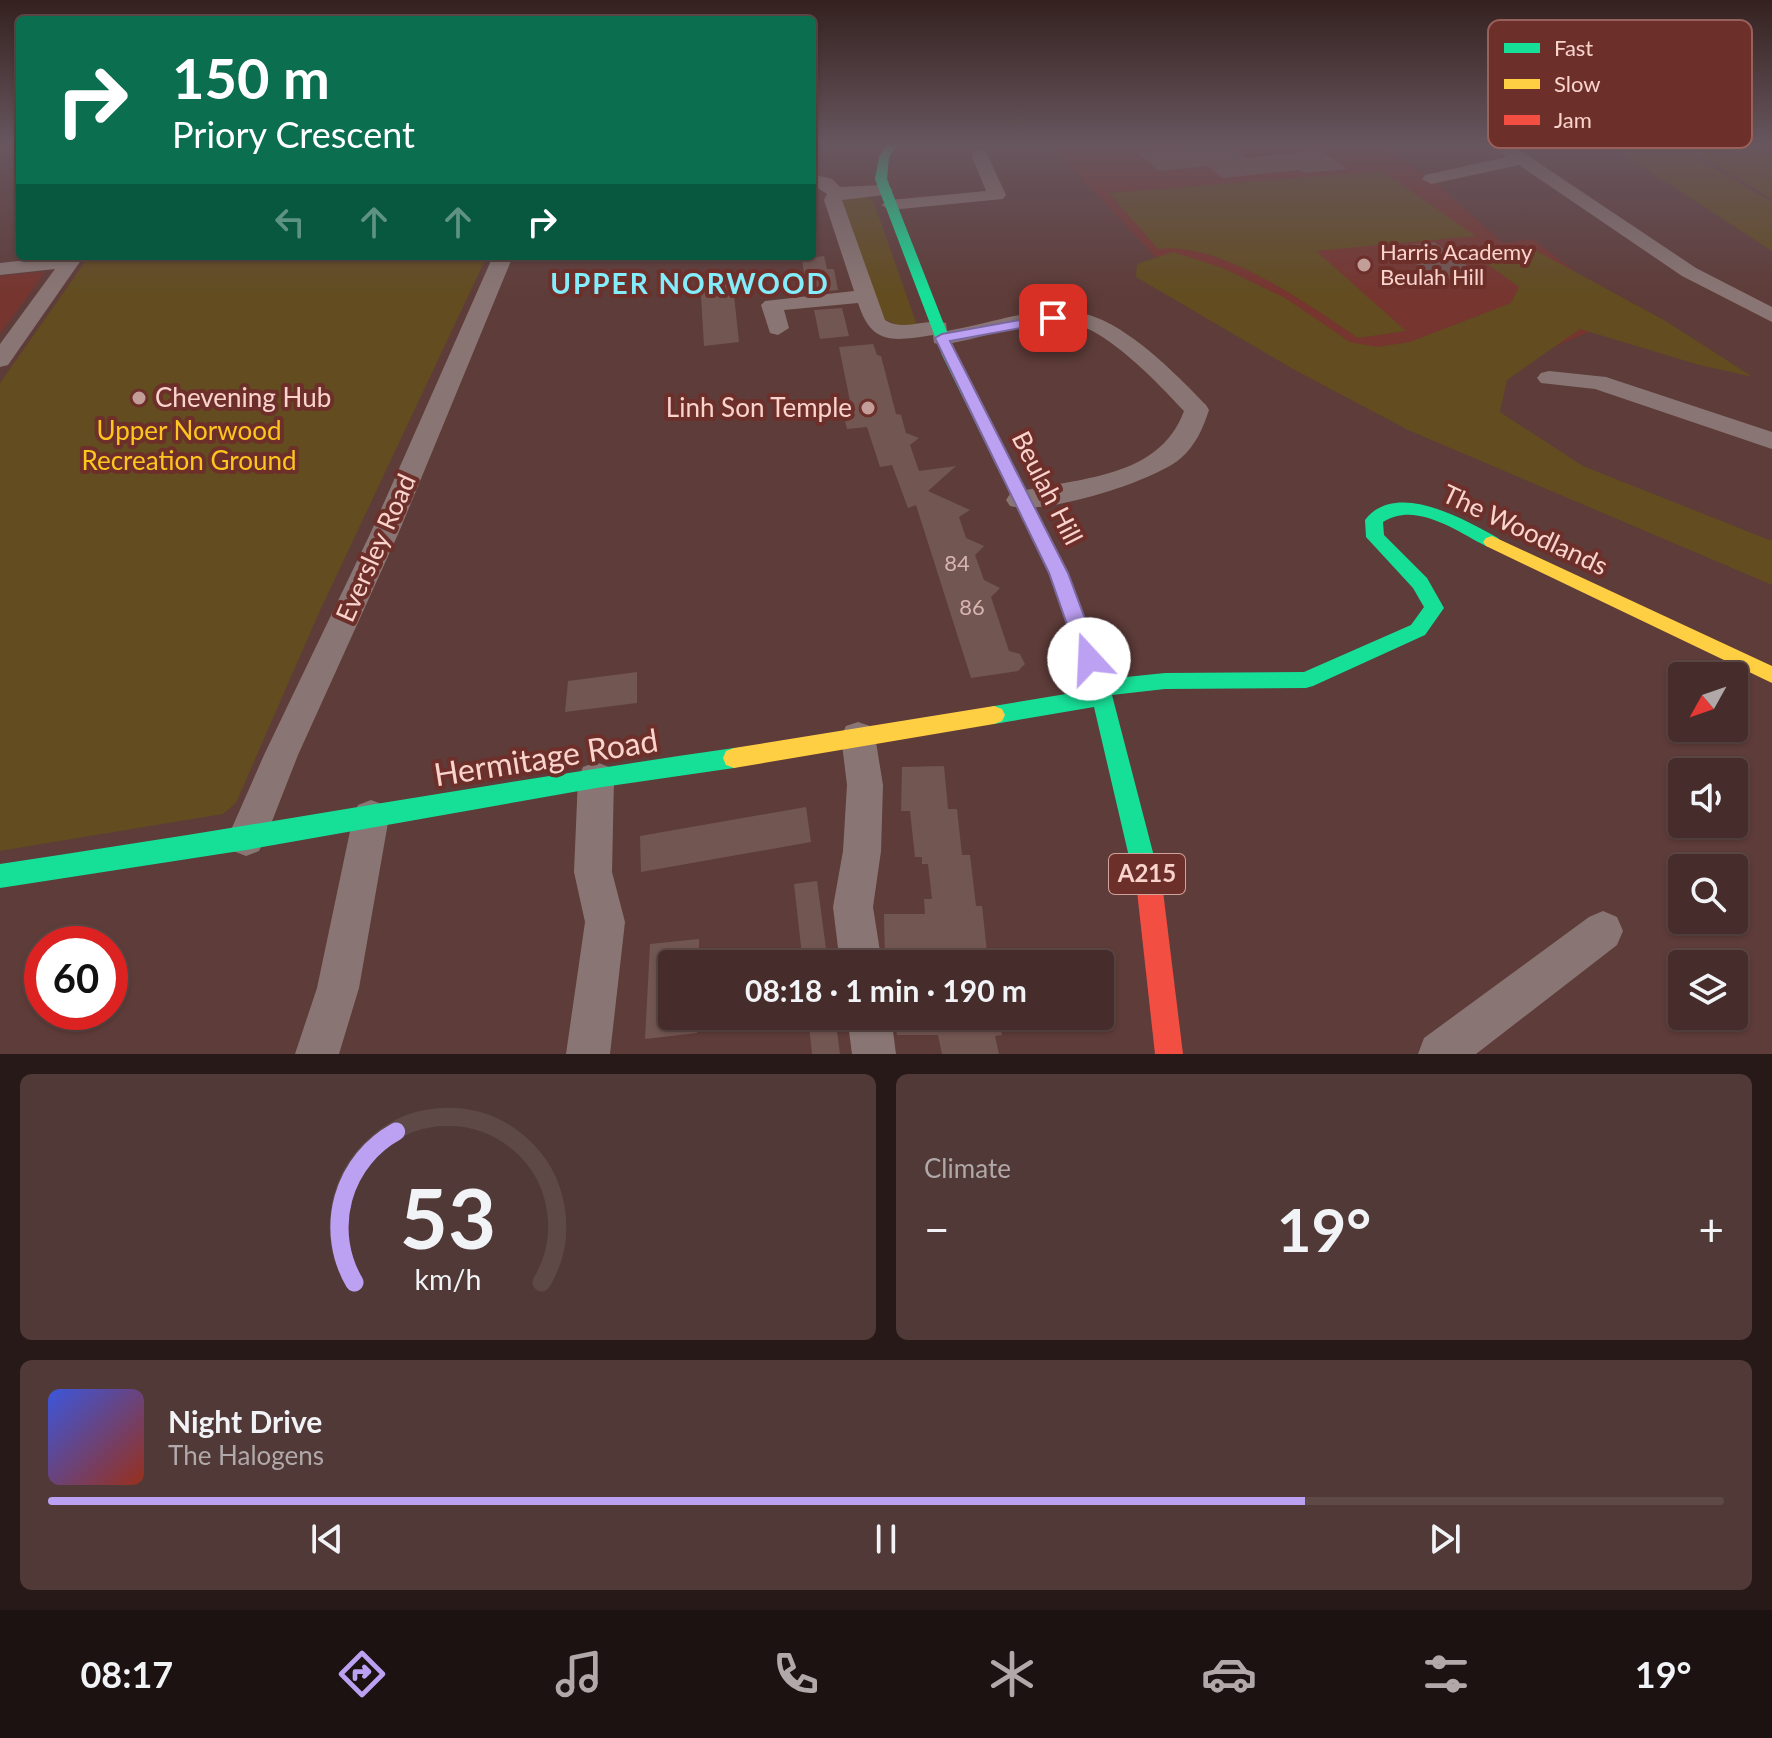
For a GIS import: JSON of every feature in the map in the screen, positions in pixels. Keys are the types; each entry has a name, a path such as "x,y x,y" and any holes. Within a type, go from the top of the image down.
{"street":[{"path":"835,194 833,200 865,296 875,323 884,330 940,333 1080,318 1113,335 1197,410 1194,423 1177,449 1148,467 1100,484 1020,500"},
{"path":"848,194 887,198 997,194"},
{"name":"Beulah Hill","path":"886,194 940,333 1058,573 1101,693 1152,898 1169,1054"},
{"path":"1572,194 1689,272 1772,316"},
{"path":"0,269 65,260"},
{"path":"0,360 71,260"},
{"name":"Eversley Road","path":"246,839 281,755 391,517 501,260"},
{"path":"778,328 772,305 865,296"},
{"path":"1549,378 1598,382 1772,441"},
{"name":"The Woodlands","path":"1101,693 1165,681 1306,680 1418,630 1434,608 1420,583 1375,537 1374,520 1383,511 1405,506 1433,514 1772,675"},
{"name":"Hermitage Road","path":"0,876 246,839 596,778 722,760 1101,693"},
{"path":"858,736 865,785 862,851 853,907 859,950"},
{"path":"588,1054 605,922 593,872 596,778"},
{"path":"317,1054 338,988 371,817"},
{"path":"1440,1054 1603,931"},
{"path":"871,1030 874,1054"}],"shaded area":[{"name":"Harris Academy Beulah Hill","path":"1096,194 1448,194 1503,243 1533,239 1630,315 1391,415 1184,287"},
{"path":"44,274 0,334 0,276"}],"green space":[{"path":"1110,194 1416,194 1476,236 1316,251 1406,331 1358,338 1289,293 1236,265 1183,249 1158,249"},
{"path":"1685,194 1759,194 1772,202 1772,251"},
{"path":"864,196 873,200 917,325 899,326 882,318 841,203 844,199"},
{"path":"1531,248 1664,320 1753,377 1699,365 1580,329 1507,380 1500,412 1583,466 1772,541 1772,585 1408,430 1293,369 1136,277 1137,264 1173,252 1223,268 1285,298 1350,342 1377,347 1410,342 1511,303 1519,287 1475,255"},
{"name":"Upper Norwood Recreation Ground","path":"86,260 485,260 318,615 236,803 223,814 0,851 0,383"}],"building":[{"path":"1434,242 1480,275 1438,281 1394,247"},
{"path":"824,256 827,269 834,269 838,290 807,293 802,260 816,260 816,257"},
{"path":"732,277 739,342 704,346 700,279"},
{"path":"842,308 849,336 820,339 814,310"},
{"path":"873,344 877,355 881,356 896,414 901,415 906,433 919,438 910,445 919,471 956,466 928,491 970,510 959,517 966,538 984,546 975,555 984,580 1000,588 991,597 1009,651 1020,654 1025,664 1018,671 971,678 916,505 908,508 892,465 880,467 867,427 847,429 840,402 850,401 839,347"},
{"path":"637,672 637,703 565,712 568,681"},
{"path":"944,766 948,809 957,809 962,855 970,855 976,906 982,906 987,950 885,950 884,914 925,914 924,899 932,899 928,864 922,864 922,857 915,857 910,811 901,811 902,767"},
{"path":"806,807 811,842 641,872 640,836"},
{"path":"817,881 826,950 801,950 794,884"},
{"path":"699,939 699,950 658,950 658,1030 697,1030 697,1033 645,1039 650,944"},
{"path":"809,1030 837,1030 840,1054 812,1054"},
{"path":"896,1030 1001,1030 1002,1035 995,1036 999,1054 942,1054 938,1035 897,1035"}],"traffic: fast":[{"path":"887,194 949,355 1058,573 1100,688 1150,891"},
{"path":"1100,688 1165,681 1306,680 1418,630 1434,608 1420,583 1375,537 1374,520 1387,511 1402,508 1433,513 1492,542"},
{"path":"994,715 1102,697"},
{"path":"0,876 246,839 596,778 734,758"}],"traffic: slow":[{"path":"1492,542 1772,675"},
{"path":"734,758 994,715"}],"traffic: jam":[{"path":"1150,891 1169,1054"}],"place":[{"name":"Harris Academy Beulah Hill","path":"1364,265"},
{"name":"Chevening Hub","path":"139,398"},
{"name":"Linh Son Temple","path":"868,408"}],"district":[{"name":"UPPER NORWOOD","path":"690,284"}],"route":[{"path":"1053,318 942,338 1058,573 1089,659"}]}
